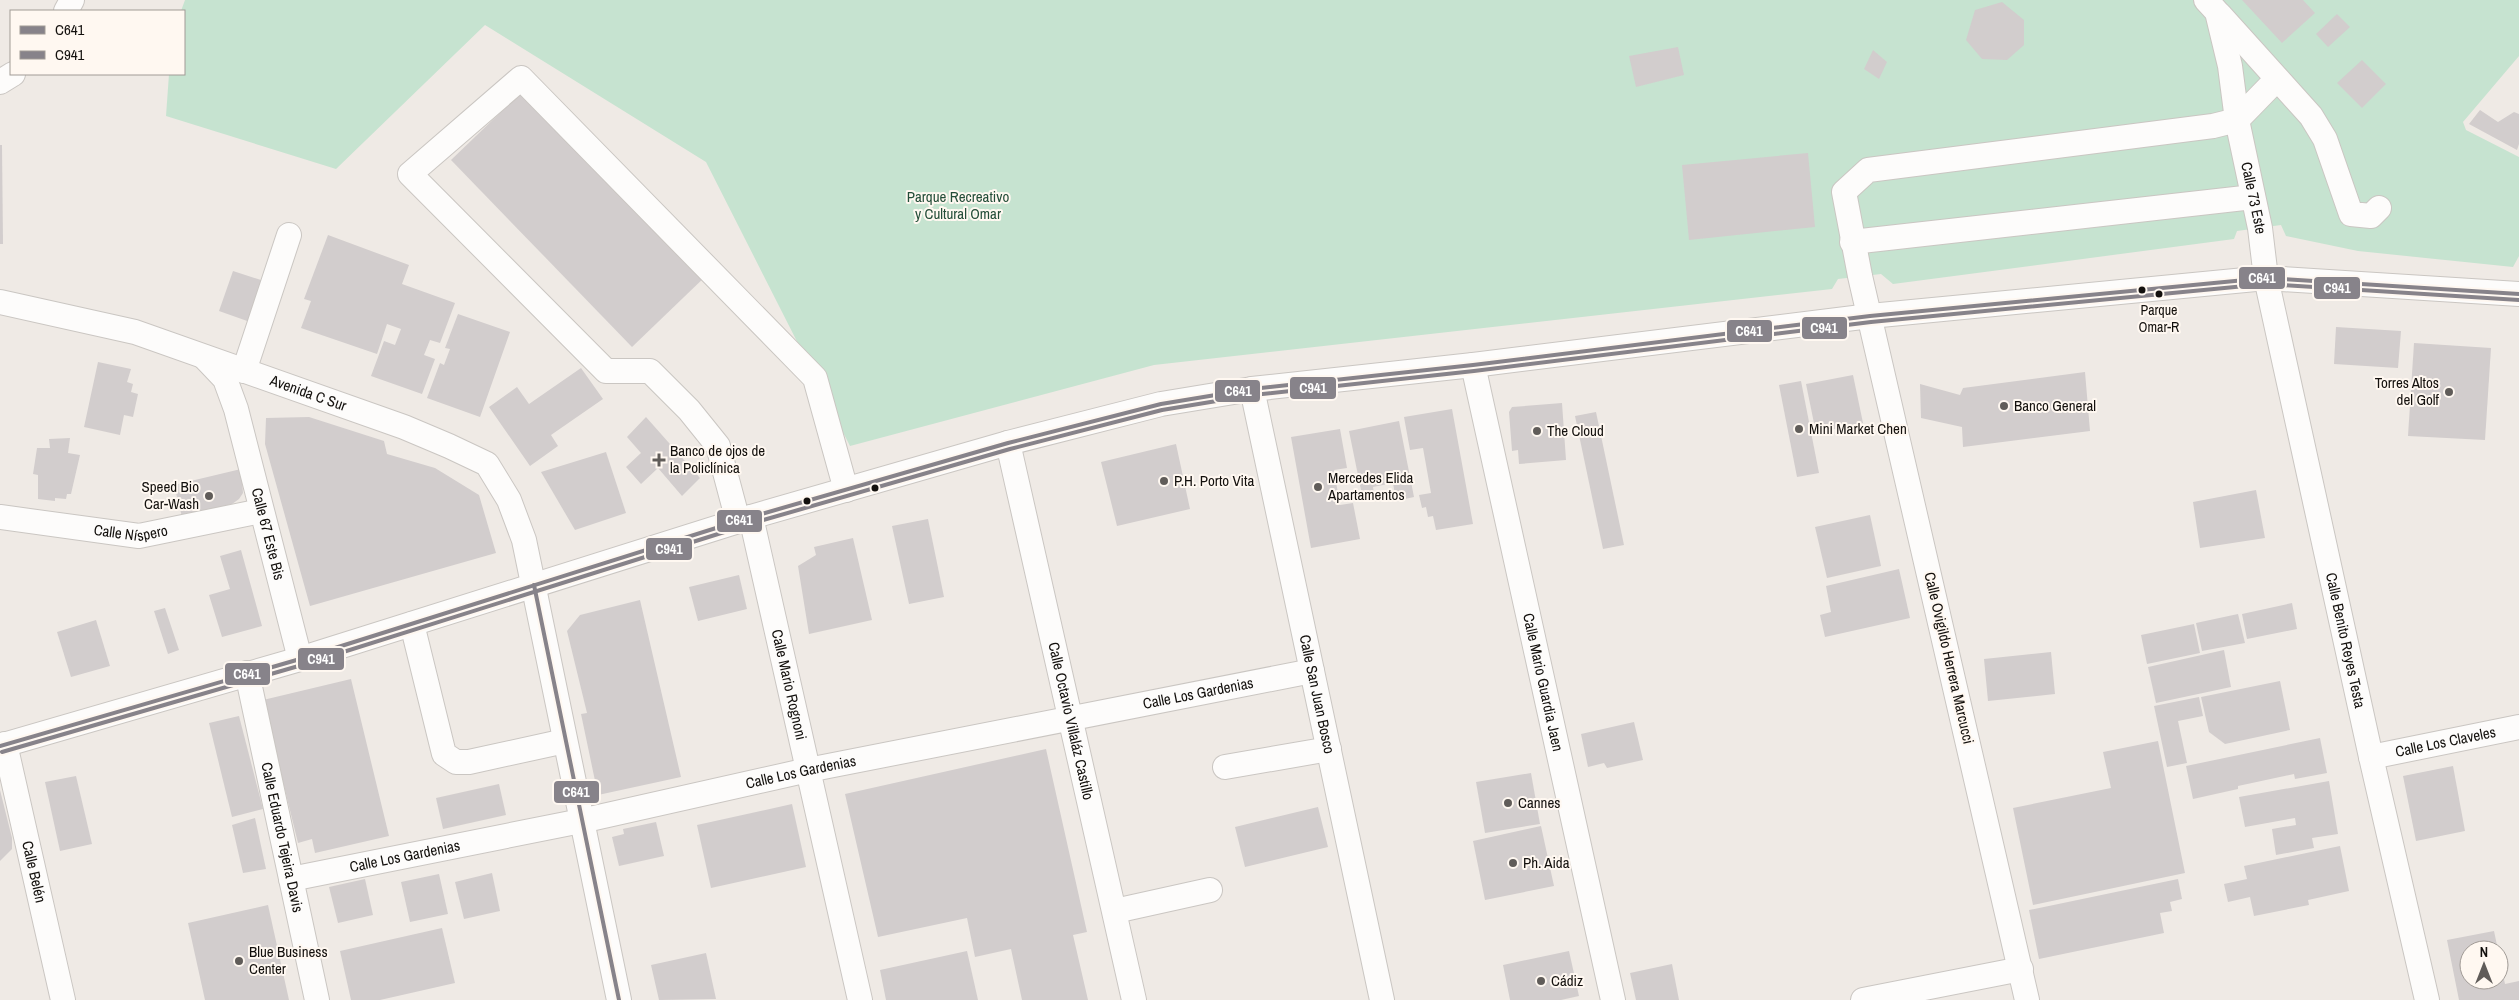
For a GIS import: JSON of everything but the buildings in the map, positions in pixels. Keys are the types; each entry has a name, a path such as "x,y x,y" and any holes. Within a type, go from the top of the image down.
{"street":[{"path":"2212,6 2276,80 2311,116 2324,139 2351,214 2371,216 2379,208"},
{"name":"Calle 73 Este","path":"2212,6 2230,66 2237,120 2260,228 2266,278"},
{"path":"0,82 11,75"},
{"name":"Calle Mario Rognoni","path":"846,490 815,378 521,78 410,174 606,371 650,371 690,410 718,446 745,519 808,770 860,1000"},
{"path":"2237,120 2276,80"},
{"name":"Calle Ovigildo Herrera Marcucci","path":"2027,1000 1852,242 1844,192 1868,170 2213,126 2237,120"},
{"path":"1852,242 2253,197"},
{"path":"244,371 289,235"},
{"path":"2,745 300,659 745,519 1008,443 1161,404 1252,389 1473,365 1870,316 2266,278 2517,291"},
{"name":"Calle Benito Reyes Testa","path":"2266,278 2371,756 2427,1000"},
{"name":"Avenida C Sur","path":"0,302 135,332 404,427 487,464 509,500 524,540 619,1000"},
{"name":"Calle 67 Este Bis","path":"204,357 225,379 236,409 300,659"},
{"name":"Calle Mario Guardia Jaen","path":"1473,365 1612,1000"},
{"path":"236,409 243,396 251,389 266,389 308,402 336,403"},
{"name":"Calle San Juan Bosco","path":"1252,389 1382,1000"},
{"name":"Calle Octavio Villaláz Castillo","path":"1008,443 1134,1000"},
{"name":"Calle Níspero","path":"0,517 139,536 261,511"},
{"path":"412,624 444,754 456,762 469,762 565,741"},
{"name":"Calle Los Gardenias","path":"290,879 581,821 808,770 1312,670"},
{"name":"Calle Eduardo Tejeira Davis","path":"247,673 317,1000"},
{"name":"Calle Los Claveles","path":"2371,756 2519,727"},
{"name":"Calle Belén","path":"2,745 63,1000"},
{"path":"1225,767 1329,749"},
{"path":"1114,911 1210,890"},
{"path":"1862,1000 2021,968"}],"green space":[{"name":"Parque Recreativo y Cultural Omar","path":"185,0 2519,0 2519,56 2463,122 2466,130 2519,157 2519,256 2513,267 2358,251 2286,236 2281,225 2237,231 2234,239 1893,284 1881,274 1838,279 1832,289 1154,365 850,446 706,162 485,25 336,169 166,116 169,75 185,75 185,10 181,10"}],"transit line":[{"name":"C641","path":"0,746 300,659 751,517 1008,443 1161,404 1252,389 1473,365 1870,316 2266,278 2519,294"},
{"name":"C941","path":"2,752 302,665 753,523 1010,449 1162,410 1253,395 1474,371 1871,322 2266,284 2519,300"},
{"name":"C641","path":"534,585 619,1000"}],"place":[{"name":"Parque Omar-R","path":"2159,294"},
{"name":"Torres Altos del Golf","path":"2449,392"},
{"name":"Banco General","path":"2004,406"},
{"name":"Mini Market Chen","path":"1799,429"},
{"name":"The Cloud","path":"1537,431"},
{"name":"Banco de ojos de la Policlínica","path":"659,460"},
{"name":"P.H. Porto Vita","path":"1164,481"},
{"name":"Mercedes Elida Apartamentos","path":"1318,487"},
{"name":"Speed Bio Car-Wash","path":"209,496"},
{"name":"Cannes","path":"1508,803"},
{"name":"Ph. Aida","path":"1513,863"},
{"name":"Blue Business Center","path":"239,961"},
{"name":"Cádiz","path":"1541,981"}]}
